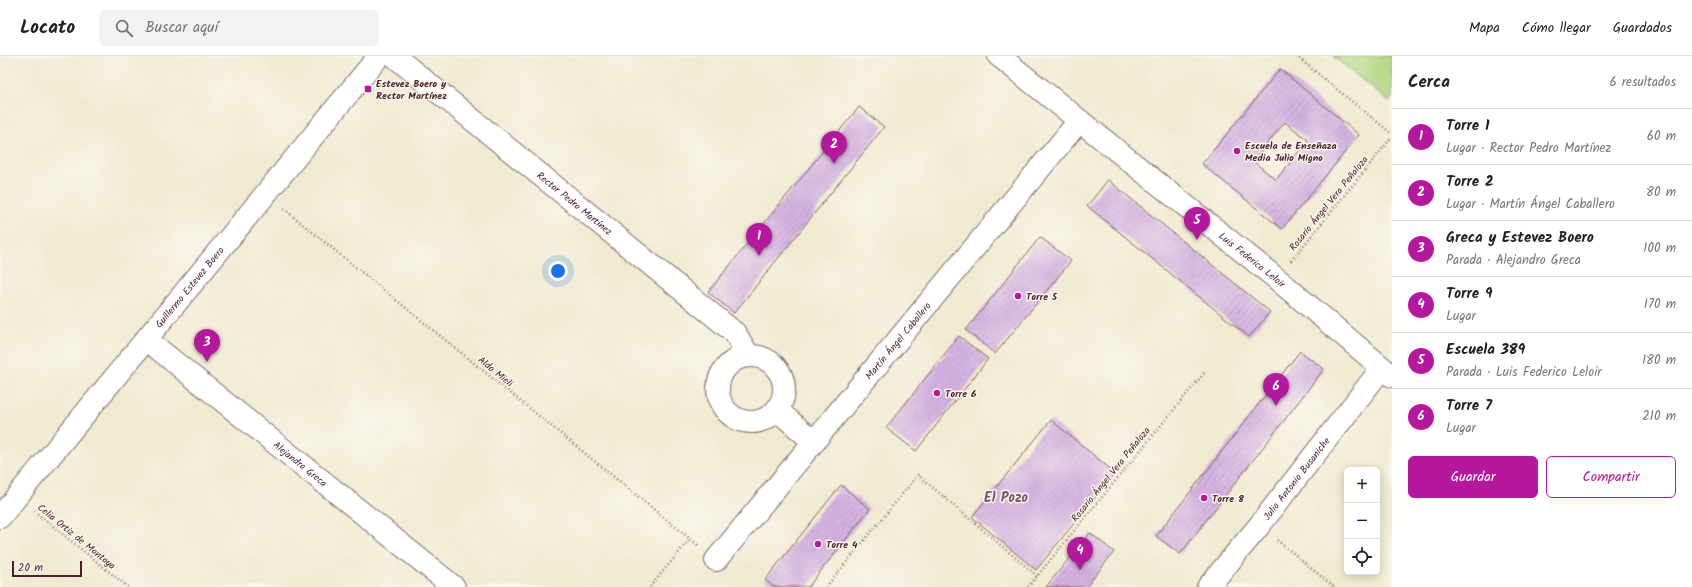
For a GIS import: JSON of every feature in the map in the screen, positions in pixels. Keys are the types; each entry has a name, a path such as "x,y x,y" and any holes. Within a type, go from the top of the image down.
{"street":[{"name":"Guillermo Estevez Boero","path":"0,517 379,56"},
{"name":"Rector Pedro Martínez","path":"394,56 735,334 749,356"},
{"name":"Luis Federico Leloir","path":"999,56 1277,279 1387,372"},
{"name":"Martín Ángel Caballero","path":"716,560 1079,120"},
{"name":"Alejandro Greca","path":"147,340 454,587"},
{"path":"749,356 760,357 770,362 778,369 783,379 784,390 783,400 777,410 769,417 759,421 748,422 738,419 729,413 722,404 719,394 719,383 723,373 730,364 738,359 749,356"},
{"name":"Julio Antonio Busaniche","path":"1208,587 1387,372"},
{"path":"777,410 814,442"}],"path":[{"path":"1296,56 1392,134"},
{"name":"Rosario Ángel Vera Peñaloza","path":"1277,279 1392,137"},
{"name":"Aldo Mieli","path":"266,194 716,560"},
{"name":"Rosario Ángel Vera Peñaloza","path":"1028,587 1205,372"},
{"path":"826,587 918,475 1037,576"},
{"name":"Celia Ortiz de Montoya","path":"16,497 128,587"},
{"path":"1259,526 1334,587"},
{"path":"650,587 690,539"}],"green space":[{"path":"1333,56 1392,56 1392,98 1389,102"}],"building":[{"name":"Escuela de Enseñaza Media Julio Migno","path":"1280,69 1359,135 1282,229 1202,164","holes":["1285,122 1308,140 1276,180 1253,161"]},
{"path":"859,107 884,127 734,313 708,292"},
{"path":"1108,180 1270,312 1249,337 1087,206"},
{"name":"Torre 5","path":"1040,237 1071,261 995,354 966,330"},
{"name":"Torre 6","path":"959,336 988,359 916,451 886,428"},
{"path":"1300,351 1324,369 1180,554 1156,536"},
{"path":"1051,420 1115,473 1036,570 972,517"},
{"name":"Torre 4","path":"841,485 870,509 808,587 774,587 765,580"},
{"path":"1090,533 1114,552 1086,587 1046,587"}],"place":[{"name":"Estevez Boero y Rector Martínez","path":"368,89"},
{"name":"Escuela de Enseñaza Media Julio Migno","path":"1237,151"},
{"name":"Torre 2","path":"834,164"},
{"name":"Escuela 389","path":"1197,240"},
{"name":"Torre 1","path":"759,256"},
{"name":"Torre 5","path":"1018,296"},
{"name":"Greca y Estevez Boero","path":"207,362"},
{"name":"Torre 6","path":"937,393"},
{"name":"Torre 7","path":"1276,406"},
{"name":"Torre 8","path":"1204,498"},
{"name":"Torre 4","path":"818,544"},
{"name":"Torre 9","path":"1080,570"}],"district":[{"name":"El Pozo","path":"1006,497"}]}
